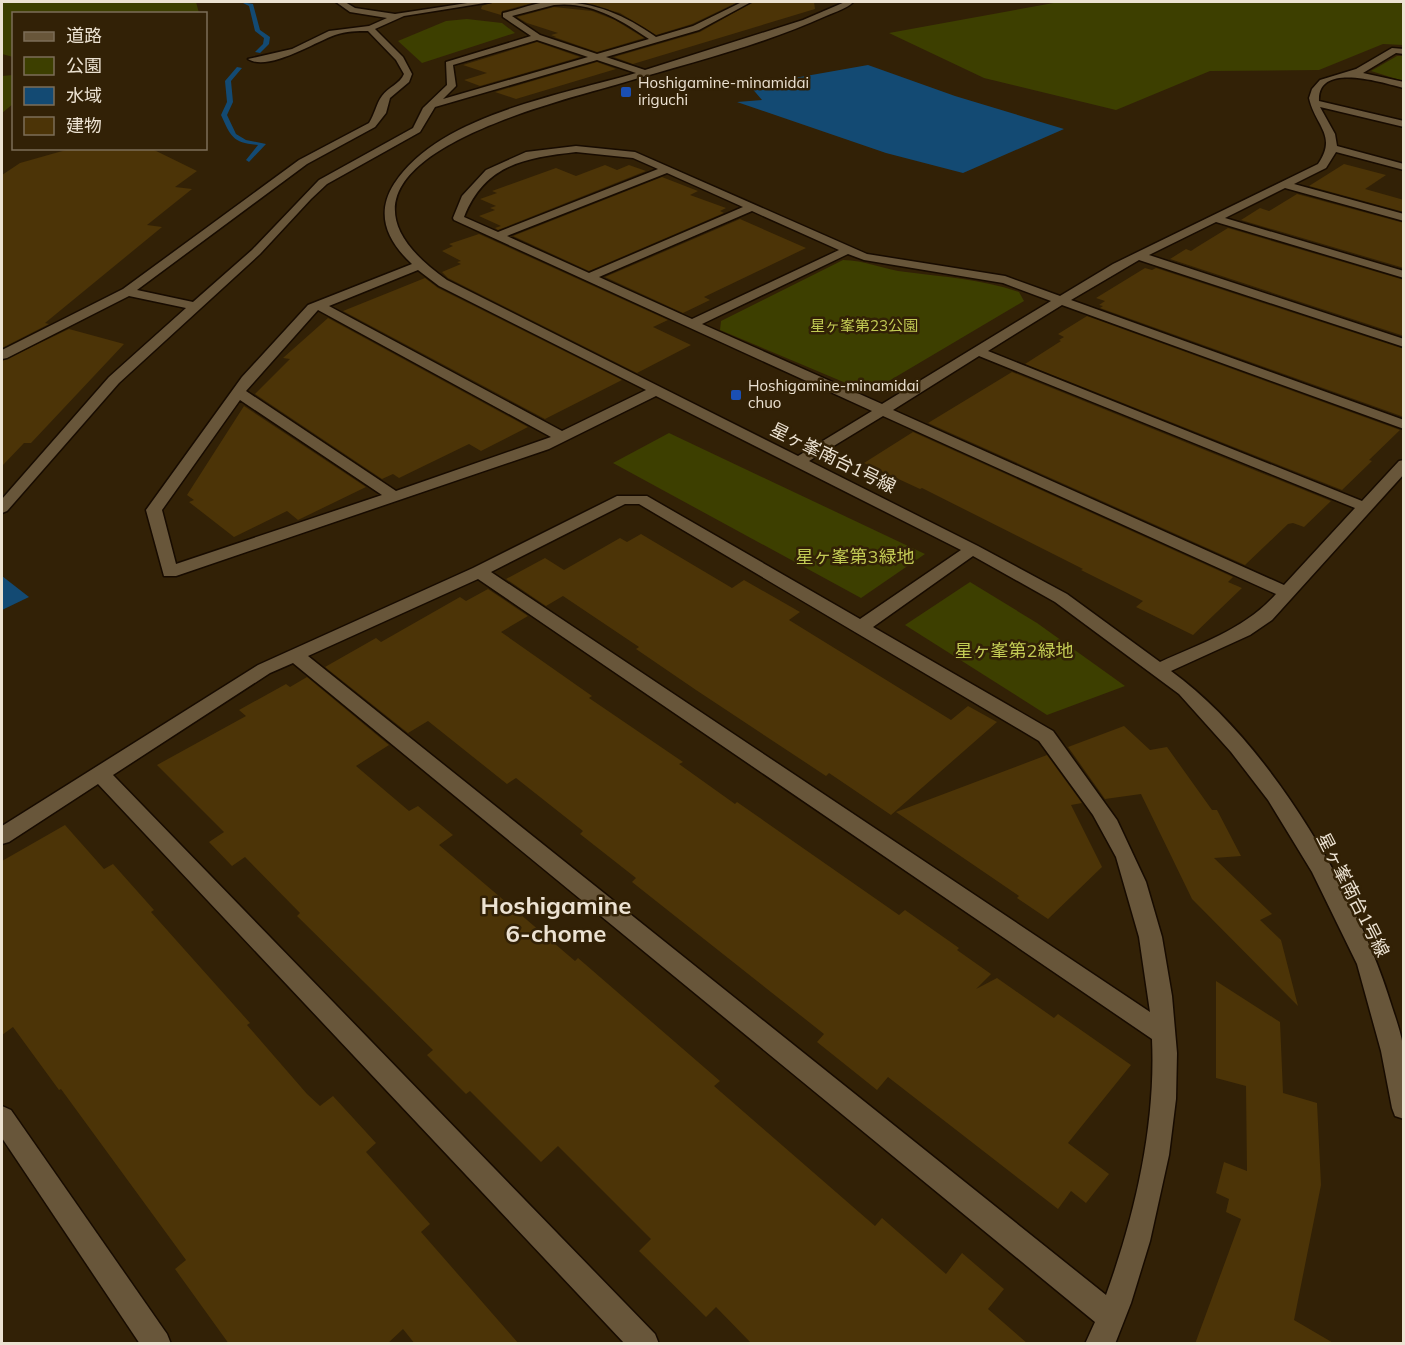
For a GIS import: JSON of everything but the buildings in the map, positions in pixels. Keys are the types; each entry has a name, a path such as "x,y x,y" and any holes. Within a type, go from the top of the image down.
{"street":[{"path":"340,2 353,10 393,16 487,2"},
{"path":"645,73 537,37 506,15 561,2 582,3 620,15 655,40"},
{"path":"431,105 696,28 747,2"},
{"name":"星ヶ峯南台1号線","path":"850,2 806,22 488,122 462,133 422,157 406,172 389,205 390,225 405,254 443,283 972,549 1061,598 1185,690 1238,747 1275,795 1321,868 1368,964 1393,1051 1404,1108"},
{"path":"252,59 282,56 310,46 334,33 370,28 393,16"},
{"path":"2,355 127,292 238,207 303,162 372,125 381,113 386,97 406,80 408,74 400,59 370,28"},
{"path":"2,508 114,380 256,252 323,182 417,129 431,105 452,86 448,64 537,37"},
{"path":"798,462 1060,300 1140,256 1322,166 1329,158 1333,139 1316,103 1314,92 1319,85 1325,80 1353,73 1395,50 1404,52"},
{"path":"1353,73 1404,85"},
{"path":"1316,103 1404,124"},
{"path":"1332,148 1404,167"},
{"path":"1287,593 458,218 466,198 490,172 530,154 596,150 635,155 848,250 883,262 963,271 1005,280 1404,425"},
{"path":"496,236 668,169"},
{"path":"1287,185 1404,218"},
{"path":"589,277 753,207"},
{"path":"1218,219 1404,275"},
{"path":"692,324 848,250"},
{"path":"1140,256 1404,343"},
{"path":"418,266 317,304 238,392 154,510 170,572 396,498 544,446 655,391"},
{"path":"127,292 194,306"},
{"path":"317,304 562,437"},
{"path":"977,351 1365,507"},
{"path":"238,392 396,498"},
{"path":"1158,670 1244,631 1266,616 1404,464"},
{"path":"2,836 220,694 264,669 479,572 622,499 642,499 1046,736 1081,780 1126,856 1149,927 1162,1033 1165,1081 1154,1168 1131,1263 1099,1344"},
{"path":"861,627 972,549"},
{"path":"479,572 1162,1033"},
{"path":"295,655 1110,1316"},
{"path":"99,773 645,1344"},
{"path":"2,1118 157,1344"}],"green space":[{"path":"2,2 196,2 199,12 12,12 12,57 2,54"},
{"path":"1059,2 1400,2 1403,6 1403,45 1383,44 1319,70 1210,71 1116,110 984,78 889,33"},
{"path":"467,19 502,23 515,33 422,63 398,41 446,21"},
{"path":"1397,56 1403,56 1403,81 1371,71"},
{"path":"12,75 12,105 2,113 2,76"},
{"name":"星ヶ峯第23公園","path":"843,260 898,271 991,284 1019,292 1024,301 877,388 860,389 720,330 721,321"},
{"name":"星ヶ峯第3緑地","path":"669,433 925,554 861,598 613,463"},
{"name":"星ヶ峯第2緑地","path":"970,582 1037,623 1125,686 1047,715 905,625"}],"water":[{"path":"868,65 955,96 1064,129 963,173 886,153 737,102 762,100 750,86"},
{"path":"2,576 29,597 2,610"}],"waterway":[{"path":"244,2 251,5 258,31 267,37 266,44 258,52"},
{"path":"239,68 228,81 230,102 224,115 233,135 244,142 263,144 249,160"}],"place":[{"name":"Hoshigamine-minamidai iriguchi","path":"626,92"},
{"name":"Hoshigamine-minamidai chuo","path":"736,395"}],"district":[{"name":"Hoshigamine 6-chome","path":"556,920"}]}
